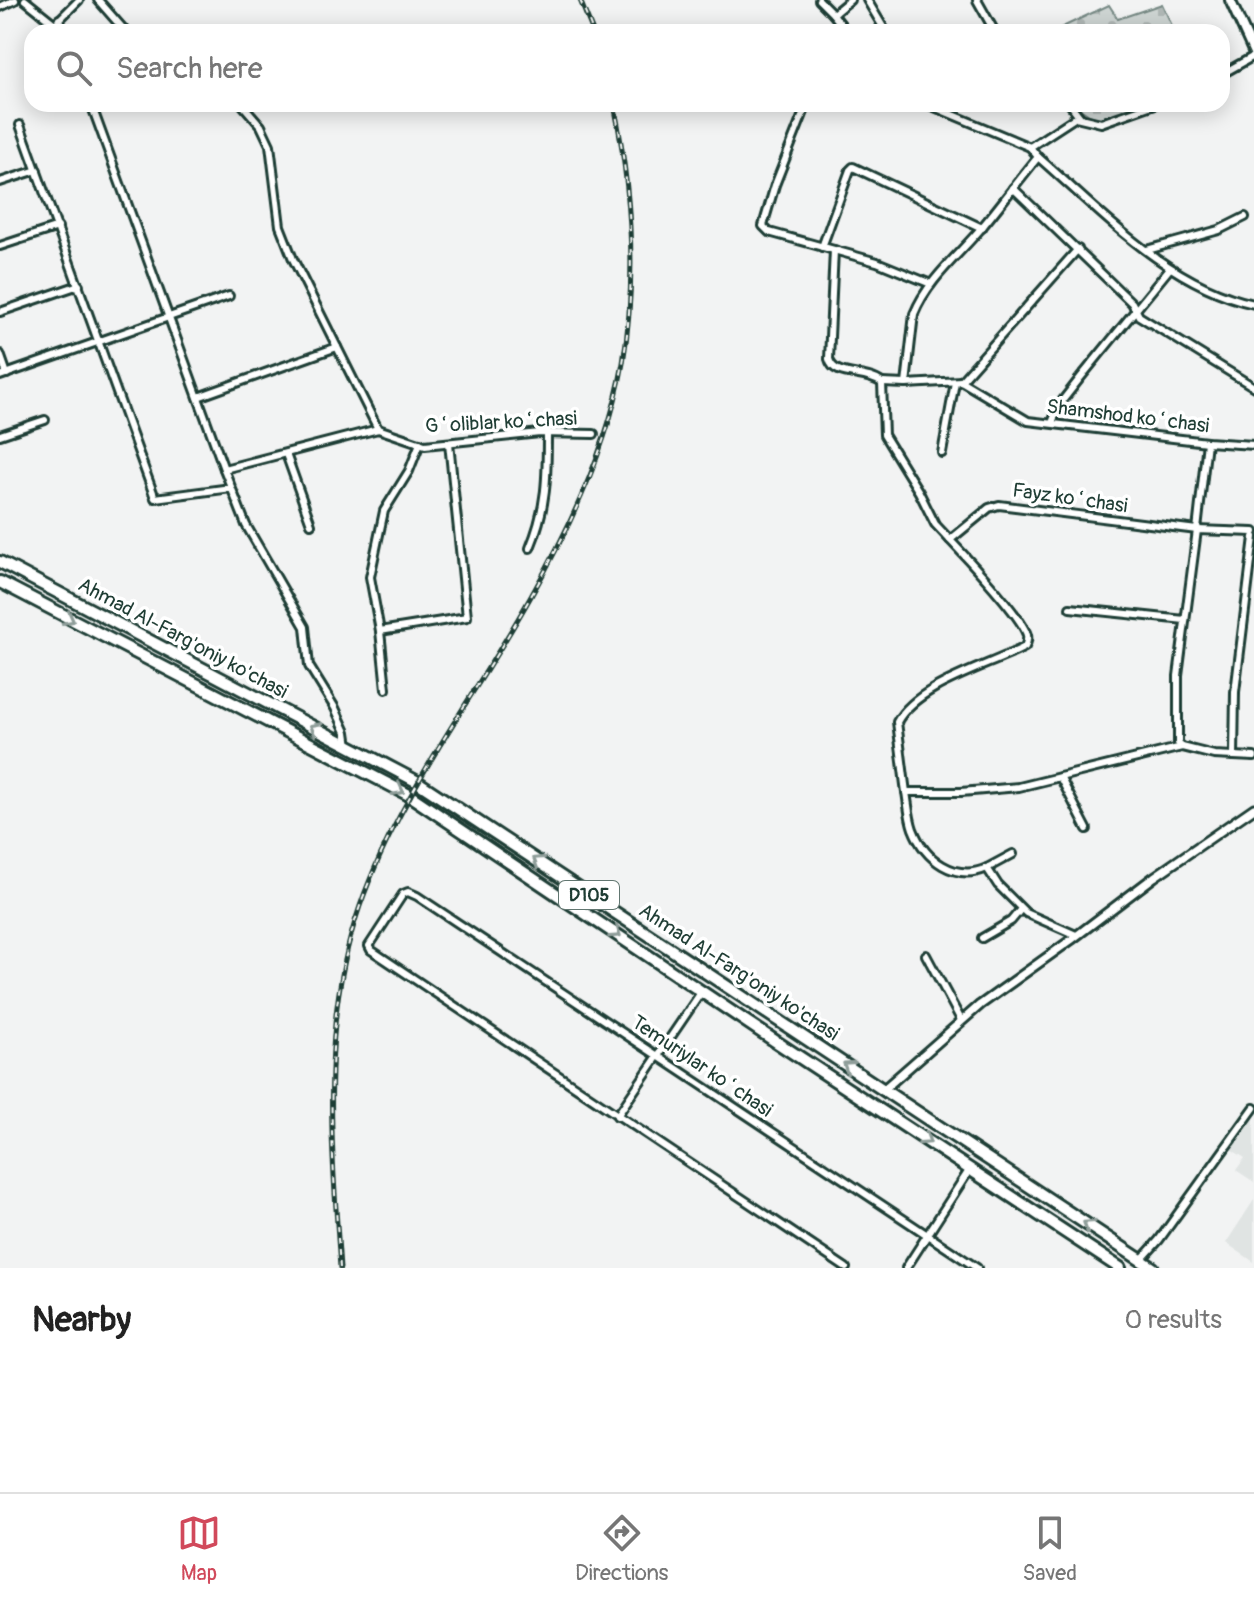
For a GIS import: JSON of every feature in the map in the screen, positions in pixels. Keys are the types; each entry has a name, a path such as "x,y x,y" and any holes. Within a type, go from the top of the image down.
{"highway":[{"name":"Ahmad Al-Farg'oniy ko'chasi","path":"0,562 416,781 1153,1268"},
{"name":"Ahmad Al-Farg'oniy ko'chasi","path":"0,582 409,795 1120,1268"},
{"path":"146,659 153,643"},
{"path":"778,1043 790,1026"}],"main road":[{"path":"1230,0 1254,52"}],"street":[{"path":"0,7 15,0"},
{"path":"25,0 55,24 79,0"},
{"path":"98,0 119,24"},
{"path":"819,0 839,24"},
{"path":"833,14 850,0"},
{"path":"867,0 881,24"},
{"path":"977,0 990,24"},
{"path":"59,19 61,24"},
{"path":"1230,68 1254,52"},
{"path":"94,112 231,488 246,525 305,627 309,666 335,708 346,732 348,746"},
{"path":"224,469 378,429 293,259 280,226 270,145 261,126 249,112"},
{"path":"804,112 775,185 763,226 769,232 877,262 931,284"},
{"path":"946,112 1030,147 1119,229 1170,268 1228,298 1254,304"},
{"path":"1076,112 1080,117 1101,123 1132,112"},
{"path":"1030,147 1080,117"},
{"path":"20,125 155,498 231,488"},
{"path":"906,384 914,314 931,284 982,228 1038,157"},
{"path":"822,247 853,167 982,228"},
{"path":"0,182 37,170"},
{"path":"1013,188 1078,249 1136,309 1139,316 1254,387"},
{"path":"1147,250 1219,230 1245,217"},
{"path":"0,246 58,227"},
{"path":"942,453 958,382 1078,249"},
{"path":"834,250 830,366 838,371 873,376 882,383 958,382"},
{"path":"1052,423 1059,405 1170,268"},
{"path":"0,312 79,285"},
{"path":"0,354 4,375 229,296"},
{"path":"198,397 337,347"},
{"name":"Shamshod koʻchasi","path":"958,382 1028,421 1254,445"},
{"path":"882,383 884,435 935,524 1007,606 1028,639 1025,647 932,690 902,713 897,722 913,828 929,856 959,873 976,873 1013,854"},
{"path":"0,435 45,420"},
{"name":"Gʻoliblar koʻchasi","path":"378,429 420,443 449,443 547,432 594,434"},
{"path":"530,548 541,521 547,493 547,432"},
{"path":"1182,747 1178,743 1176,715 1178,676 1207,442"},
{"path":"386,689 370,577 384,511 409,471 420,443"},
{"path":"380,631 467,617 449,443"},
{"path":"286,454 311,524"},
{"name":"Fayz koʻchasi","path":"950,540 989,508 999,505 1197,530 1254,534"},
{"path":"1234,756 1235,692 1254,534"},
{"path":"1070,608 1185,620"},
{"path":"906,792 991,790 1060,777 1139,755 1182,747 1214,755 1254,757"},
{"path":"1060,777 1087,829"},
{"path":"883,1090 961,1020 1154,877 1254,808"},
{"path":"987,868 1021,909 1076,935"},
{"name":"Temuriylar koʻchasi","path":"617,1116 370,948 403,894 408,892 417,896 977,1268"},
{"path":"982,938 1011,921 1021,909"},
{"path":"926,955 961,1020"},
{"path":"702,991 617,1116 846,1268"},
{"path":"1141,1260 1159,1240 1254,1108"},
{"path":"906,1268 970,1169"}],"shaded area":[{"path":"1254,1114 1254,1182 1236,1170 1245,1158 1229,1148"},
{"path":"1254,1200 1254,1262 1226,1243"}],"green space":[{"path":"1162,4 1171,24 1069,24 1109,5 1118,19"},
{"path":"1085,112 1126,112 1108,118"}],"railway":[{"path":"580,0 590,24"},
{"path":"340,1268 332,1131 334,1040 338,995 360,906 376,865 416,786 508,636 560,542 587,484 617,394 627,331 631,266 625,168 615,112"}]}
